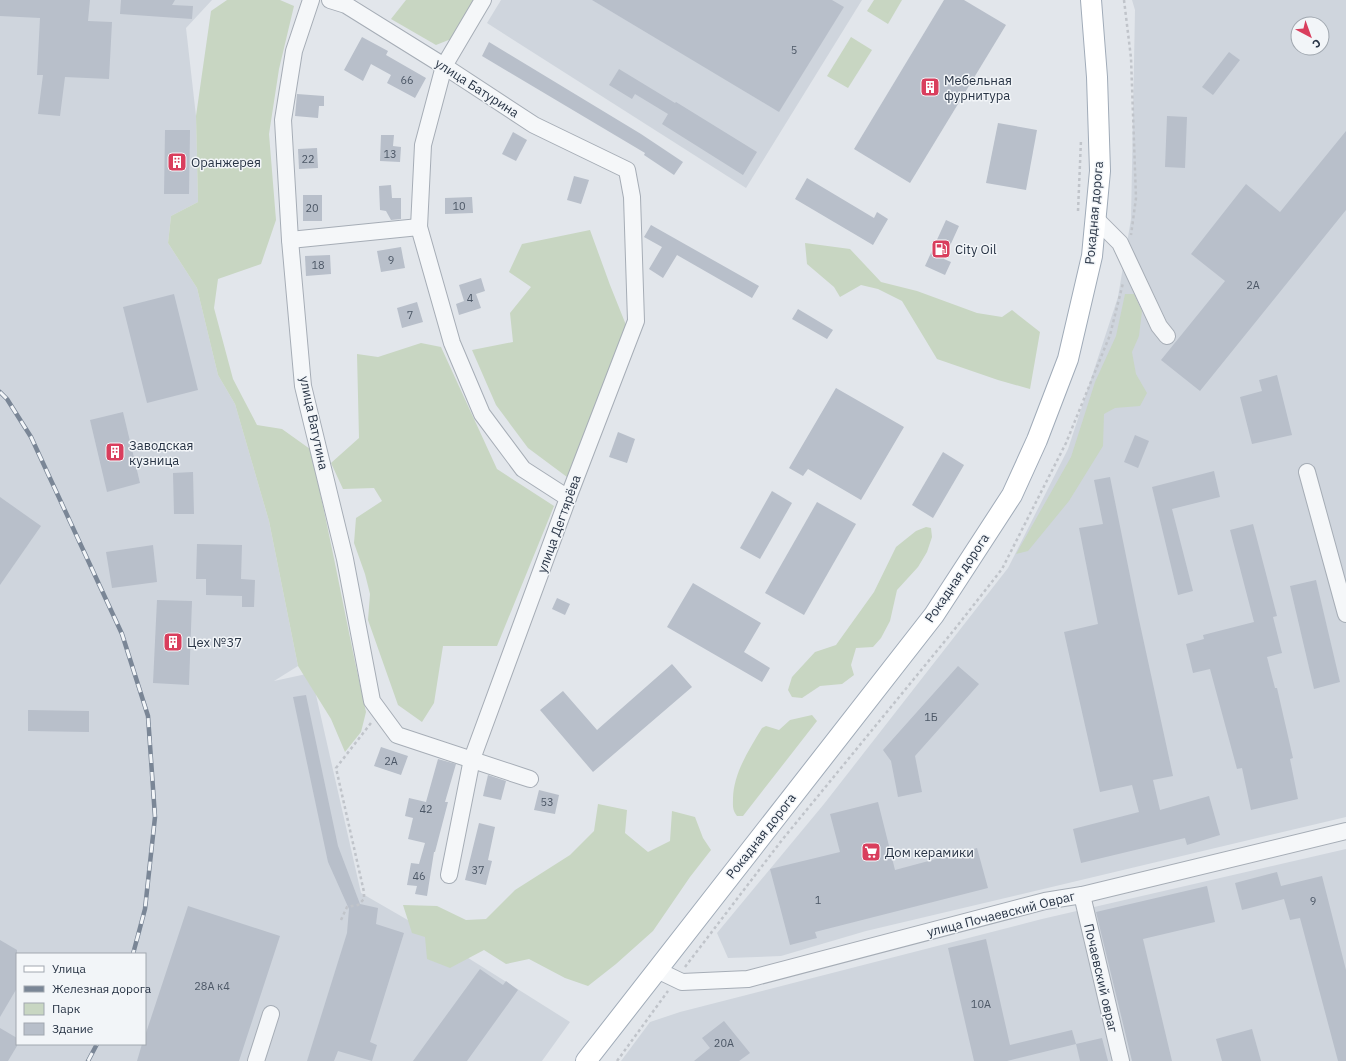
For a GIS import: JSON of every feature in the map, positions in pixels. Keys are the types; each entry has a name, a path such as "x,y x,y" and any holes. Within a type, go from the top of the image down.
{"main road":[{"name":"Рокадная дорога","path":"586,1061 934,615 1012,495 1037,440 1068,359 1092,256 1087,216 1100,171 1097,77 1091,0"}],"street":[{"name":"улица Ватутина","path":"311,0 294,51 283,120 290,240 303,386 345,559 372,700 397,735 530,779"},
{"name":"улица Батурина","path":"330,0 346,5 444,66 534,125 627,170"},
{"path":"483,0 444,66 423,145 419,227 452,343 482,414 523,469 568,498"},
{"name":"улица Дегтярёва","path":"449,875 472,759 568,498 636,321 632,197 627,170"},
{"path":"1087,216 1120,243 1159,326 1167,336"},
{"path":"290,240 419,227"},
{"path":"1307,472 1346,614"},
{"name":"улица Почаевский Овраг","path":"657,970 682,982 748,978 1045,901 1082,895 1346,831"},
{"name":"Почаевский овраг","path":"1082,895 1121,1061"},
{"path":"256,1061 271,1014"}],"path":[{"path":"617,1061 676,979 782,840 1002,569 1066,443 1110,335 1128,259 1136,198 1131,58 1124,0"},
{"path":"1081,136 1087,216"},
{"path":"341,920 347,907 358,905 364,899 364,892 336,768 380,711"}],"shaded area":[{"path":"0,0 212,0 186,28 196,116 198,202 171,216 168,243 197,288 218,375 235,404 269,521 298,666 274,681 311,673 361,893 406,919 570,1022 542,1061 0,1061"},
{"path":"501,0 862,0 746,188 487,23"},
{"path":"1132,0 1346,0 1346,817 866,931 781,956 728,958 717,933 824,804 1008,568 1068,449 1118,297 1131,219 1135,10"},
{"path":"1346,849 1346,1061 621,1061 650,1022 680,1012 1042,919"}],"green space":[{"path":"227,0 280,0 294,6 279,69 269,134 276,220 261,264 218,279 214,308 233,379 257,425 282,429 310,449 366,712 361,732 345,752 331,719 298,666 269,521 235,404 218,375 197,288 168,243 171,216 198,202 196,116 211,11"},
{"path":"406,0 474,0 451,39 436,45 391,19"},
{"path":"874,0 902,0 888,24 867,11"},
{"path":"851,37 872,50 848,88 827,76"},
{"path":"590,230 626,325 567,477 528,448 496,405 472,350 513,342 510,313 531,287 509,272 522,244"},
{"path":"805,243 850,249 881,282 917,291 977,313 1002,317 1012,310 1040,332 1030,389 998,380 937,359 902,301 878,289 861,285 840,297 834,287 807,264"},
{"path":"1125,294 1134,294 1142,311 1139,336 1132,352 1136,374 1147,393 1140,406 1115,408 1104,414 1103,446 1069,501 1028,551 1016,554 1071,457 1095,382 1116,336"},
{"path":"421,343 441,347 497,469 554,506 497,646 443,646 434,703 422,722 398,705 368,620 370,594 365,574 354,543 356,518 382,501 374,488 343,489 331,463 359,438 357,354 378,357"},
{"path":"926,527 931,528 932,537 927,552 918,567 897,590 890,621 881,638 873,647 856,648 851,665 854,675 842,684 820,686 802,698 792,697 788,690 792,677 815,652 836,645 874,592 896,547 916,531"},
{"path":"812,715 817,721 743,816 737,816 734,812 733,805 736,779 743,762 762,728 766,726 779,730 790,720"},
{"path":"598,804 627,810 625,833 648,852 670,841 672,811 695,817 703,838 711,850 690,877 653,931 616,964 588,986 565,978 529,959 506,964 484,950 450,968 427,959 425,937 412,933 403,905 437,906 466,920 486,919 515,890 570,855 594,831"}],"building":[{"path":"0,0 90,0 88,21 112,22 109,79 65,77 60,116 38,114 43,75 37,75 40,18 0,16"},
{"path":"121,0 175,0 172,5 193,6 192,19 120,14"},
{"path":"592,0 832,0 844,7 779,112"},
{"name":"Мебельная фурнитура","path":"944,0 964,0 1006,25 910,183 854,149"},
{"path":"362,37 388,51 386,55 426,78 415,98 387,83 391,75 371,64 363,81 344,70"},
{"path":"489,42 641,134 683,162 674,175 644,155 645,153 482,56"},
{"path":"1229,52 1240,60 1213,95 1202,87"},
{"path":"619,69 757,152 743,175 662,124 668,114 635,94 632,99 609,85"},
{"path":"297,94 324,96 324,106 319,106 318,118 295,116"},
{"path":"1167,116 1187,117 1185,168 1165,167"},
{"path":"998,123 1037,130 1026,190 986,183"},
{"name":"Оранжерея","path":"165,130 190,130 189,194 164,194"},
{"path":"1346,131 1346,210 1200,391 1161,360 1225,281 1191,254 1246,184 1280,212"},
{"path":"513,132 527,140 516,161 502,154"},
{"path":"381,135 394,135 393,146 401,147 400,162 380,161"},
{"path":"317,148 318,168 299,169 298,149"},
{"path":"574,176 589,180 581,204 567,200"},
{"path":"807,178 874,218 877,212 888,219 873,245 795,199"},
{"path":"391,185 392,198 401,198 401,219 391,220 386,211 380,210 379,186"},
{"path":"303,195 322,195 322,221 303,221"},
{"path":"472,197 473,213 445,214 445,198"},
{"path":"946,220 959,226 944,259 951,262 945,275 925,266"},
{"path":"651,225 759,286 752,298 677,255 663,278 649,269 662,247 644,237"},
{"path":"401,247 405,268 381,272 377,251"},
{"path":"330,255 331,274 306,276 305,256"},
{"path":"481,278 485,291 476,294 481,308 459,315 456,304 464,301 459,285"},
{"path":"174,294 198,390 147,403 123,307"},
{"path":"417,302 423,322 402,328 397,308"},
{"path":"798,309 833,330 827,339 792,319"},
{"path":"1277,375 1292,435 1252,444 1240,397 1262,391 1259,380"},
{"path":"836,388 904,427 861,500 808,469 803,476 789,468"},
{"name":"Заводская кузница","path":"123,412 140,483 107,492 90,420"},
{"path":"618,432 635,439 627,463 609,457"},
{"path":"1135,435 1149,441 1138,468 1124,462"},
{"path":"943,452 964,465 933,518 912,505"},
{"path":"1214,471 1220,497 1172,509 1193,591 1178,595 1152,487"},
{"path":"193,472 194,514 174,514 173,473"},
{"path":"1110,477 1173,776 1153,780 1160,810 1209,796 1220,835 1187,845 1185,838 1081,863 1073,829 1139,812 1132,785 1100,792 1064,632 1098,624 1079,528 1103,524 1094,480"},
{"path":"772,491 792,503 760,559 740,548"},
{"path":"0,497 41,526 0,585"},
{"path":"817,502 856,524 804,615 765,593"},
{"path":"1253,524 1277,616 1273,617 1282,653 1267,657 1275,688 1277,688 1293,758 1290,759 1298,799 1251,810 1242,768 1237,769 1210,669 1193,673 1186,644 1204,639 1203,635 1254,622 1230,530"},
{"name":"Цех №37","path":"197,544 242,545 241,579 255,580 254,607 242,607 242,596 206,595 206,579 196,579"},
{"path":"153,545 157,582 112,588 106,552"},
{"path":"1316,580 1340,682 1314,689 1290,586"},
{"path":"693,583 761,623 744,652 770,668 762,682 667,627"},
{"path":"557,598 570,604 565,615 552,609"},
{"name":"Цех №37","path":"157,600 192,601 189,685 153,683"},
{"path":"672,664 692,687 593,772 540,710 563,691 597,730"},
{"path":"958,666 979,684 915,756 922,792 898,797 891,761 883,750"},
{"path":"306,695 338,846 360,904 378,908 376,924 404,933 370,1042 377,1045 372,1061 338,1051 334,1061 307,1061 347,933 349,909 328,862 293,697"},
{"path":"28,710 89,711 89,732 28,731"},
{"path":"381,747 408,756 401,775 374,766"},
{"path":"438,759 456,764 445,802 448,802 434,852 427,896 415,894 417,886 407,885 411,863 419,864 425,843 408,839 413,818 405,816 409,798 426,802"},
{"path":"488,775 506,781 501,800 483,796"},
{"path":"539,790 559,795 555,814 534,810"},
{"path":"878,802 895,870 977,848 988,888 815,932 817,938 790,945 770,869 840,852 830,814"},
{"path":"479,823 495,827 488,860 492,861 486,885 465,880"},
{"path":"1277,872 1281,886 1322,876 1346,970 1346,1061 1338,1061 1300,918 1290,920 1284,899 1242,910 1235,883"},
{"path":"1207,886 1215,922 1143,939 1172,1061 1132,1061 1096,912"},
{"path":"188,906 280,936 239,1061 137,1061 142,1045 146,1045 146,1033"},
{"path":"986,939 1010,1045 1072,1030 1076,1044 1007,1061 974,1061 948,948"},
{"path":"0,940 17,950 17,953 16,990 0,1017"},
{"path":"480,969 503,985 506,981 518,990 467,1061 413,1061"},
{"path":"724,1021 750,1053 739,1061 694,1061 710,1048 702,1038"},
{"path":"0,1028 16,1037 17,1046 8,1061 0,1061"},
{"path":"1252,1029 1261,1061 1222,1061 1216,1039"},
{"path":"1102,1038 1108,1061 1080,1061 1076,1044"}],"railway":[{"path":"0,392 7,399 31,437 122,634 148,716 155,817 145,909 133,953"},
{"path":"88,1061 96,1045"}],"place":[{"name":"Мебельная фурнитура","path":"930,87"},
{"name":"Оранжерея","path":"177,162"},
{"name":"City Oil","path":"941,249"},
{"name":"Заводская кузница","path":"115,452"},
{"name":"Цех №37","path":"173,642"},
{"name":"Дом керамики","path":"871,852"}]}
